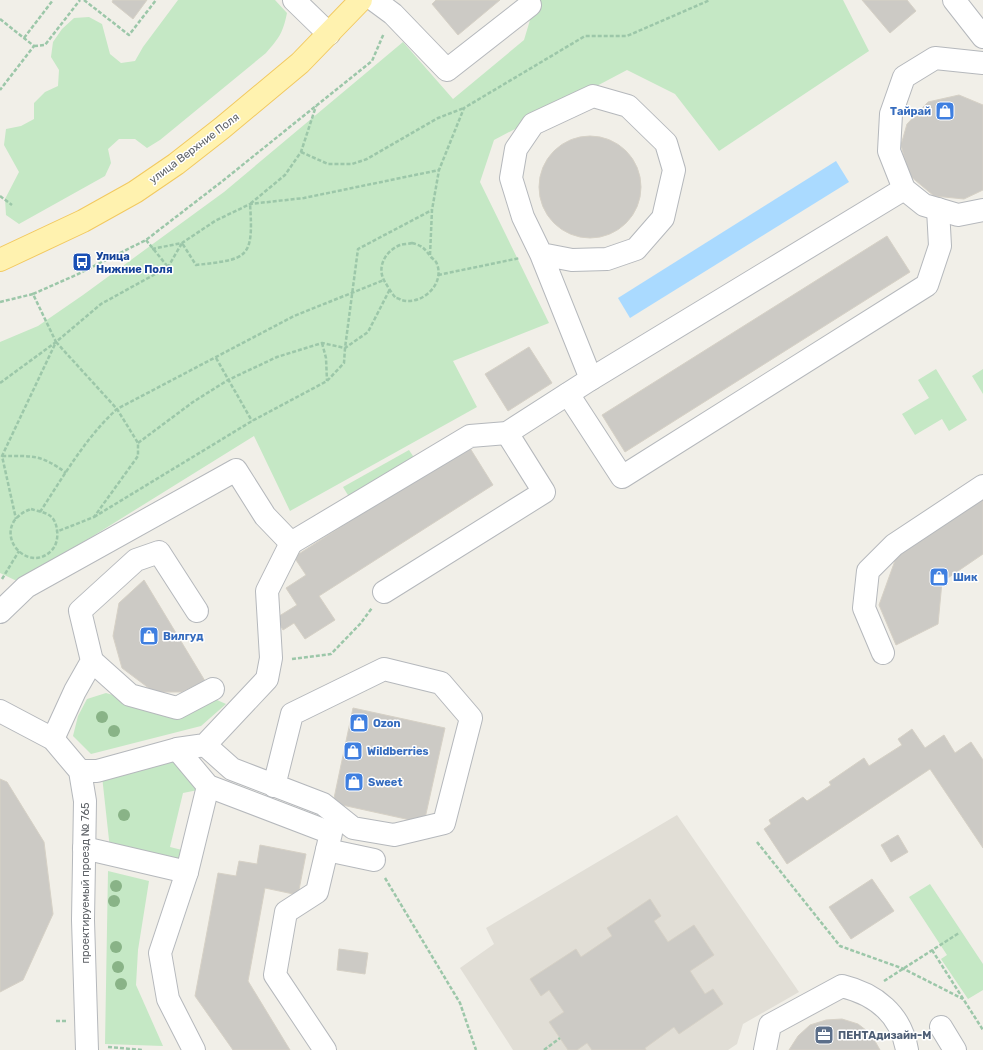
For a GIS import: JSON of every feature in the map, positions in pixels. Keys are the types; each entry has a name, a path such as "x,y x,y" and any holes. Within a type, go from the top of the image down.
{"main road":[{"name":"улица Верхние Поля","path":"0,260 83,221 135,192 170,168 222,128 300,63 361,0"}],"street":[{"path":"294,0 329,34"},
{"path":"374,0 393,14 447,70 530,5"},
{"path":"954,0 983,37"},
{"path":"983,63 935,58 904,77 891,114 889,151 904,189 924,205 958,215 983,210"},
{"path":"541,254 572,260 607,259 636,249 663,218 674,170 666,143 628,106 594,96 533,124 516,149 511,178 523,217 541,254 591,379"},
{"path":"0,711 52,739 80,771 97,771 177,749 205,745 267,679 272,658 267,591 291,543 470,436 507,433 591,379 904,189"},
{"path":"568,394 622,477 927,285 940,246 938,209"},
{"path":"384,592 544,492 507,433"},
{"path":"0,612 26,588 236,470 265,516 291,543"},
{"path":"883,653 864,608 868,571 894,545 983,486"},
{"path":"197,611 160,552 136,560 80,611 92,661 130,695 177,708 213,689"},
{"path":"52,739 75,691 92,661"},
{"path":"205,745 232,769 274,786 322,804 353,828 394,835 444,823 471,718 442,683 384,670 292,714 274,786"},
{"path":"177,749 208,786 331,833 318,892 286,912 275,975 325,1050"},
{"name":"проектируемый проезд № 765","path":"80,771 85,801 83,920 87,1047"},
{"path":"194,1050 168,999 160,953 187,872 208,786"},
{"path":"84,848 187,872"},
{"path":"327,850 374,860"},
{"path":"765,1050 770,1025 842,986 865,993 883,1006 893,1017 901,1030 907,1050"},
{"path":"941,1027 955,1050"}],"path":[{"path":"24,38 53,0"},
{"path":"0,19 34,46 45,45 80,0"},
{"path":"84,0 129,35 156,0"},
{"path":"301,152 328,164 352,164 367,159 438,118 464,108 585,36 627,36 710,0"},
{"path":"0,302 33,294 76,275 146,240 220,183 372,60 393,14"},
{"path":"0,90 34,46"},
{"path":"152,249 182,243 215,221 250,204 285,175 301,152 316,106"},
{"path":"430,255 432,210 439,170 464,108"},
{"path":"250,204 304,198 439,170"},
{"path":"0,196 12,205"},
{"path":"182,243 196,265 230,261 243,255 248,249 252,230 250,204"},
{"path":"56,532 94,517 252,421 327,381 344,363 358,249 432,210"},
{"path":"146,240 168,267"},
{"path":"0,383 56,342 101,304 168,267 182,243"},
{"path":"412,243 423,246 437,263 438,274 435,285 428,294 418,300 407,301 396,298 384,280 380,270 384,259 390,250 400,245 412,243"},
{"path":"438,274 541,254"},
{"path":"40,512 66,473 106,419 117,409 294,316 384,280"},
{"path":"138,443 193,402 228,380 278,357 322,343 345,348 368,332 390,289"},
{"path":"33,294 56,342 117,409 138,443 138,456 94,517"},
{"path":"16,519 2,456 56,342"},
{"path":"322,343 326,358 327,381"},
{"path":"216,358 252,421"},
{"path":"2,456 40,458 52,462 66,473"},
{"path":"31,509 40,512 50,515 56,522 57,541 53,550 45,556 36,559 26,558 12,545 9,536 10,527 22,512 31,509"},
{"path":"0,582 19,551"},
{"path":"271,662 331,654 360,624 384,592"},
{"path":"758,842 840,946 904,968 963,999"},
{"path":"374,860 460,1003 476,1050"},
{"path":"865,993 959,933"},
{"path":"932,950 983,1030"},
{"path":"544,1050 560,1038"},
{"path":"87,1047 143,1050"}],"shaded area":[{"path":"677,815 799,992 743,1024 737,1044 728,1050 513,1050 460,968 494,944 486,928"}],"green space":[{"path":"178,0 275,0 287,13 280,35 266,53 160,140 147,148 135,139 119,139 108,149 111,163 105,176 19,224 6,215 5,199 19,172 4,145 6,129 21,126 34,119 34,103 45,92 58,86 59,70 51,57 53,42 62,29 74,18 89,17 102,24 110,54 121,63 135,61 143,47"},
{"path":"536,0 843,0 869,51 719,151 675,94 627,70 494,140 480,182 549,323 453,361 477,407 290,511 254,436 19,582 0,573 0,342 38,326 224,192 403,42 453,99 524,40"},
{"path":"936,369 967,420 949,431 942,419 915,435 902,414 929,398 918,380"},
{"path":"983,369 983,394 972,376"},
{"path":"409,450 417,462 351,500 343,487"},
{"path":"106,693 175,713 208,696 226,704 201,726 91,754 73,736 78,716 87,699"},
{"path":"172,756 198,790 183,793 170,847 182,850 183,860 110,849 102,776"},
{"path":"108,871 149,881 138,950 136,985 163,1046 105,1044"},
{"path":"930,884 983,964 983,990 968,999 941,959 947,955 909,897"}],"water":[{"path":"836,161 849,182 630,318 618,298"}],"building":[{"path":"113,0 147,0 133,19 112,2"},
{"path":"436,0 500,0 458,35 432,4"},
{"path":"862,0 907,0 916,11 890,33"},
{"path":"959,95 983,105 983,190 964,199 934,196 909,175 901,145 907,124 928,102"},
{"path":"590,136 610,140 618,144 626,151 633,159 637,167 641,187 637,207 633,215 626,223 618,230 610,234 590,238 570,234 562,230 554,223 547,215 543,207 539,187 543,167 547,159 554,151 562,144 570,140"},
{"path":"887,236 910,272 625,452 602,415"},
{"path":"529,347 552,383 508,411 485,374"},
{"path":"468,445 493,485 319,596 335,620 305,639 294,623 283,630 276,618 297,605 286,588 306,575 294,557"},
{"path":"983,494 983,554 942,582 938,624 896,645 879,605 897,555"},
{"path":"144,580 205,681 182,692 154,692 122,668 113,636 119,603"},
{"path":"353,708 445,728 424,823 333,803"},
{"path":"912,729 925,748 944,735 955,753 971,742 983,760 983,848 930,769 787,864 764,829 771,824 769,820 803,797 807,801 831,785 829,782 864,758 869,766 902,745 898,739"},
{"path":"0,779 7,782 44,842 53,914 23,980 0,992"},
{"path":"898,835 908,852 891,862 881,845"},
{"path":"260,845 306,854 298,895 265,888 248,981 290,1050 233,1050 195,996 218,873 236,876 239,861 257,864"},
{"path":"872,879 894,911 851,939 829,907"},
{"path":"650,899 661,916 654,921 668,942 694,925 714,955 690,971 705,994 713,989 723,1004 679,1034 674,1027 645,1048 646,1050 592,1050 587,1043 577,1050 568,1050 549,1022 564,1012 549,990 541,996 530,979 576,949 581,957 612,936 607,928"},
{"path":"339,949 368,953 365,974 337,970"},
{"path":"842,1019 858,1024 871,1034 880,1050 789,1050 798,1036 810,1025 826,1020"}],"place":[{"name":"Тайрай","path":"945,111"},
{"name":"Улица Нижние Поля","path":"82,262"},
{"name":"Шик","path":"939,577"},
{"name":"Вилгуд","path":"149,636"},
{"name":"Ozon","path":"359,723"},
{"name":"Wildberries","path":"353,751"},
{"name":"Sweet","path":"354,782"},
{"name":"ПЕНТАдизайн-М","path":"824,1035"}]}
